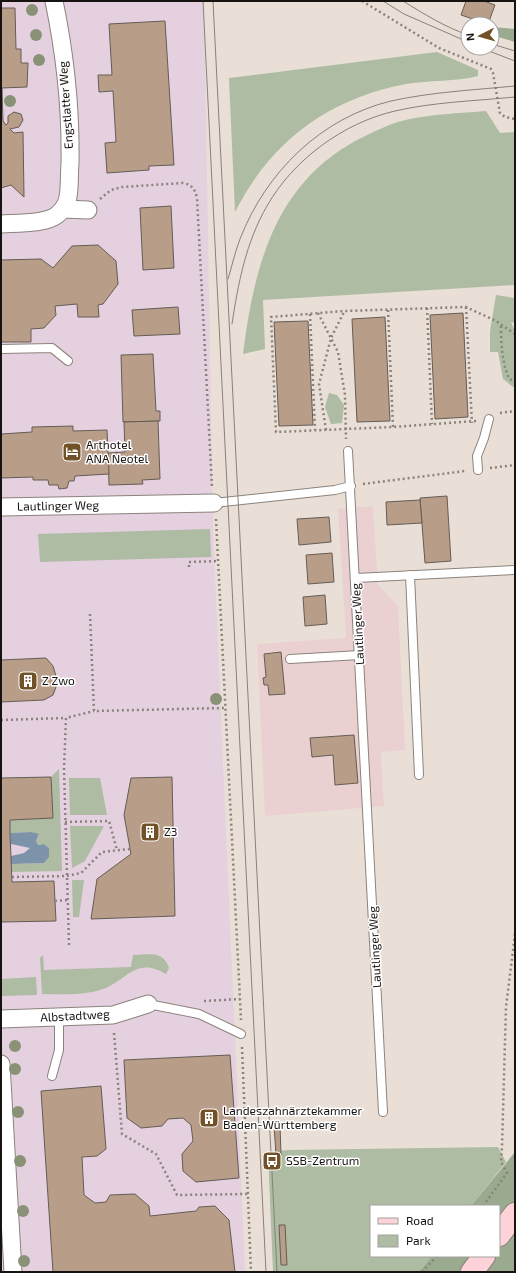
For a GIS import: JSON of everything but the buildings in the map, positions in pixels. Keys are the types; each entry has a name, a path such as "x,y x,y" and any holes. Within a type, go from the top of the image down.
{"main road":[{"path":"500,1234 515,1214"},
{"path":"472,1272 483,1257"}],"street":[{"name":"Engstlatter Weg","path":"54,1 60,30 66,85 70,147 68,198 63,208"},
{"path":"1,224 41,221 56,216 63,208 88,210"},
{"name":"Lautlinger Weg","path":"1,507 214,503"},
{"name":"Albstadtweg","path":"1,1019 113,1015 148,1004"},
{"path":"1,1064 13,1272"}],"lane":[{"path":"1,349 52,348 68,361"},
{"path":"478,470 477,456 489,419"},
{"path":"348,451 351,486"},
{"name":"Lautlinger Weg","path":"214,503 351,486 383,1112"},
{"path":"356,578 515,570"},
{"path":"410,575 420,774"},
{"path":"290,659 360,654"},
{"path":"148,1004 199,1014 241,1034"},
{"path":"52,1076 59,1050 58,1018"}],"path":[{"path":"362,1 439,48 491,69 500,113 505,117 515,119"},
{"path":"88,210 111,190 122,186 183,183 190,185 195,190 197,198 218,561 251,1272"},
{"path":"466,307 472,439 477,456"},
{"path":"489,419 472,422 344,430 276,432 271,317 344,311 466,307 496,321 515,334"},
{"path":"427,308 432,424"},
{"path":"388,310 393,427"},
{"path":"326,430 319,384 331,338 344,311"},
{"path":"318,313 338,352 345,395 344,430 348,451"},
{"path":"310,314 315,430"},
{"path":"502,326 501,347 504,366 509,379 515,381"},
{"path":"351,486 515,465"},
{"path":"189,567 189,562 218,561"},
{"path":"90,614 94,711"},
{"path":"1,720 66,718 94,711 225,708"},
{"path":"66,718 64,769 69,945"},
{"path":"65,822 109,821 117,850"},
{"path":"12,877 66,876 81,872 102,852 130,849"},
{"path":"55,901 67,900"},
{"path":"484,1205 507,1173 501,1162 506,1007 515,934"},
{"path":"113,1015 122,1134 156,1154 177,1195 248,1194"},
{"path":"422,1272 436,1257"}],"shaded area":[{"path":"1,1 204,1 213,531 245,1272 1,1272"},
{"path":"373,506 378,585 398,606 405,750 381,752 384,806 265,816 257,644 346,638 338,509"}],"green space":[{"path":"500,28 515,29 515,42 500,37"},
{"path":"437,52 478,70 478,76 406,84 351,100 327,112 284,144 266,164 249,187 235,212 229,78"},
{"path":"486,111 500,133 515,132 515,285 263,300 265,349 243,354 254,289 262,259 274,230 288,203 307,179 330,157 359,139 404,120 429,116"},
{"path":"496,295 515,298 515,323 511,322 515,331 515,386 513,387 503,379 498,352 490,352 490,331"},
{"path":"329,393 337,395 344,405 342,423 331,424 325,407"},
{"path":"210,529 211,557 40,562 38,534"},
{"path":"59,769 62,871 12,872 11,864 44,863 49,856 49,848 44,844 38,845 36,841 39,835 31,832 10,833 10,820 53,818 51,777"},
{"path":"69,778 100,778 107,815 70,815"},
{"path":"70,826 104,826 85,861 72,868"},
{"path":"72,880 84,880 79,917 73,917"},
{"path":"150,954 163,958 169,968 166,974 147,967 139,968 112,985 88,993 42,994 40,958 43,955 44,970 131,967 133,955"},
{"path":"36,977 37,995 1,996 1,979"},
{"path":"498,1147 506,1162 472,1205 370,1205 370,1257 431,1257 419,1272 273,1272 268,1152 288,1150"},
{"path":"515,1152 515,1272 419,1272 431,1257 500,1257 500,1205 472,1205"}],"water":[{"path":"31,832 39,834 36,841 38,845 44,844 49,848 49,857 44,863 11,864 11,856 24,853 30,848 11,844 10,833"}],"tram line":[{"path":"203,1 266,1272"},
{"path":"213,1 277,1272"},
{"path":"383,1 404,14 460,38"},
{"path":"403,1 460,32"},
{"path":"500,46 515,51"},
{"path":"500,55 515,61"},
{"path":"228,279 240,239 251,215 265,192 281,170 299,151 319,134 342,120 365,109 391,101 437,93 515,86"},
{"path":"232,324 237,294 248,249 260,220 278,189 291,173 321,146 357,124 395,111 440,104 515,97"}],"place":[{"name":"Arthotel ANA Neotel","path":"72,452"},
{"name":"Z Zwo","path":"28,681"},
{"name":"Z3","path":"150,832"},
{"name":"Landeszahnärztekammer Baden-Württemberg","path":"209,1118"},
{"name":"SSB-Zentrum","path":"272,1161"}]}
